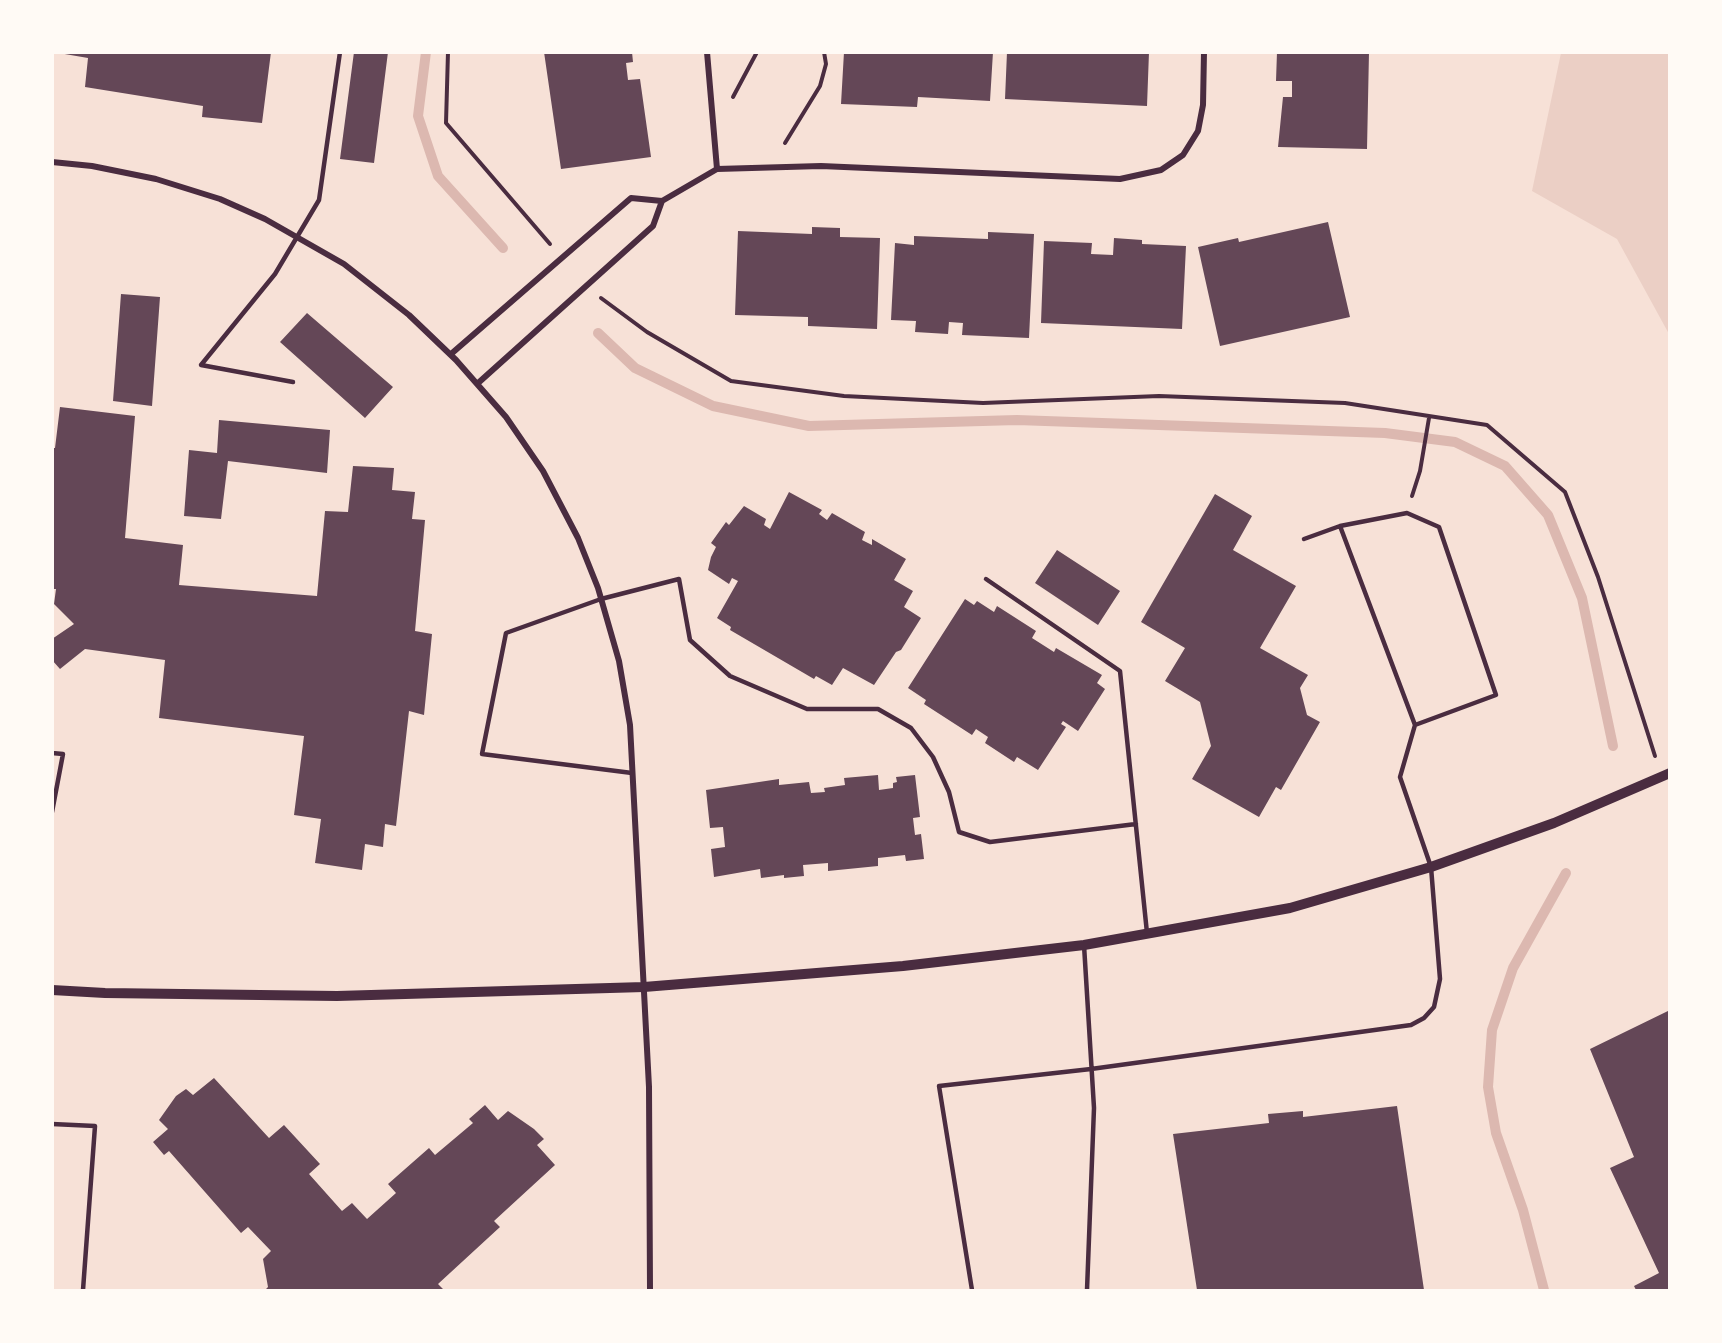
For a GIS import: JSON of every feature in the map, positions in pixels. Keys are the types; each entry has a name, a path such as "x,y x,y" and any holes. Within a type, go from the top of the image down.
{"street":[{"path":"707,52 717,169"},
{"path":"451,354 631,198 662,201 717,169 820,166 1120,179 1161,170 1183,155 1198,131 1203,105 1204,52"},
{"path":"52,162 92,166 156,178 220,199 298,237 344,264 409,315 451,354 506,417 543,471 578,538 601,599 619,661 630,725 650,1087 650,1290"},
{"path":"477,384 653,226 662,201"},
{"path":"52,990 105,993 337,996 644,987 903,966 1084,945 1290,908 1431,867 1554,823 1665,775"}],"lane":[{"path":"292,382 201,365 275,274 319,200 340,52"},
{"path":"1304,539 1340,526 1407,513 1439,527 1496,695 1415,725"},
{"path":"972,1290 939,1086 1091,1069 1411,1025 1424,1018 1434,1007 1440,979 1431,867 1400,777 1415,725 1340,526"},
{"path":"632,773 482,754 506,633 601,599 679,579 690,640 730,675 807,709 878,709 911,728 933,757 949,792 959,831 990,842 1136,824"},
{"path":"986,579 1120,671 1147,935"},
{"path":"52,753 63,754 52,812"},
{"path":"1084,945 1094,1108 1087,1290"},
{"path":"52,1124 94,1126 83,1290"}],"path":[{"path":"448,52 446,123 562,258"},
{"path":"730,102 757,52"},
{"path":"785,143 820,86 826,64 824,52"},
{"path":"585,286 647,332 731,381 844,396 983,403 1159,396 1345,403 1429,418 1487,425 1565,492 1598,577 1665,775"},
{"path":"1420,471 1429,418"}],"shaded area":[{"path":"1561,53 1669,53 1669,334 1617,239 1532,191"}],"building":[{"path":"53,52 271,52 262,123 202,117 203,106 85,87 88,58"},
{"path":"354,52 388,52 374,163 340,159"},
{"path":"544,52 632,52 633,62 626,63 628,80 640,79 651,157 561,169"},
{"path":"844,52 993,52 990,101 918,97 917,107 841,104"},
{"path":"1007,52 1149,52 1147,106 1005,99"},
{"path":"1277,52 1369,52 1367,149 1278,147 1283,97 1292,97 1292,81 1276,81"},
{"path":"1328,222 1350,317 1220,346 1198,247 1238,238 1239,242"},
{"path":"812,227 840,228 840,237 880,238 877,329 808,326 808,317 735,315 738,231 812,234"},
{"path":"988,232 1034,234 1029,338 962,335 963,323 949,322 948,334 915,332 916,321 891,320 895,243 914,245 914,236 988,239"},
{"path":"1114,238 1142,240 1142,244 1186,246 1182,329 1041,323 1044,241 1092,243 1091,254 1113,255"},
{"path":"121,294 160,297 152,406 113,401"},
{"path":"307,313 393,387 365,418 280,342"},
{"path":"60,407 135,416 125,538 183,545 179,585 317,596 325,511 348,512 353,466 394,468 392,490 415,492 412,519 425,520 415,631 432,634 424,715 409,711 396,826 385,824 383,847 365,844 362,870 315,863 321,819 294,815 304,736 159,718 165,660 85,649 60,669 52,660 52,639 74,624 54,604 56,589 52,589 52,448 55,448"},
{"path":"219,420 330,430 327,473 228,461 221,519 184,516 189,450 217,453"},
{"path":"789,492 822,510 819,514 827,520 832,513 865,532 862,540 872,545 872,539 906,559 894,580 913,591 904,607 921,618 901,650 896,652 874,685 843,668 832,685 816,676 814,679 730,630 731,627 717,618 738,581 732,578 729,584 708,570 716,547 711,543 726,522 729,525 744,506 766,519 764,525 770,529"},
{"path":"1215,494 1252,516 1233,550 1296,586 1260,648 1308,675 1300,688 1307,715 1320,722 1281,790 1276,787 1259,817 1192,779 1211,746 1200,702 1165,681 1185,648 1141,622"},
{"path":"1057,550 1120,591 1098,625 1035,583"},
{"path":"965,599 974,605 977,601 994,612 997,606 1036,631 1032,638 1054,652 1056,648 1102,675 1097,683 1105,689 1078,731 1063,721 1061,724 1066,727 1038,770 1017,757 1014,762 985,743 988,737 976,729 972,735 924,704 926,700 908,688"},
{"path":"878,775 879,790 893,788 893,783 897,782 896,777 915,775 920,817 913,818 915,835 921,834 924,859 906,861 905,855 878,858 878,866 828,871 828,863 803,865 804,876 784,878 784,875 761,878 760,869 714,877 711,849 725,847 723,827 710,828 706,790 779,779 779,785 809,782 811,793 825,792 824,788 845,785 844,778"},
{"path":"1670,1010 1670,1290 1636,1290 1634,1286 1659,1273 1610,1168 1634,1157 1590,1049"},
{"path":"214,1078 269,1138 284,1125 320,1164 309,1174 342,1211 352,1203 367,1219 396,1193 388,1184 429,1148 435,1155 473,1123 469,1119 485,1105 498,1120 508,1111 534,1129 544,1139 537,1145 555,1165 494,1221 500,1227 438,1284 444,1290 265,1290 268,1287 263,1259 271,1251 248,1227 241,1233 169,1151 164,1155 153,1142 168,1129 159,1120 176,1096 186,1089 193,1095"},
{"path":"1397,1106 1424,1290 1197,1290 1173,1134 1269,1123 1268,1114 1303,1111 1303,1117"}],"waterway":[{"path":"426,52 418,116 438,176 503,248"},
{"path":"598,333 635,368 713,406 809,426 1017,420 1385,433 1455,442 1505,466 1548,515 1582,598 1613,746"},
{"path":"1544,1290 1523,1210 1496,1133 1488,1087 1492,1030 1513,968 1566,873"}]}
